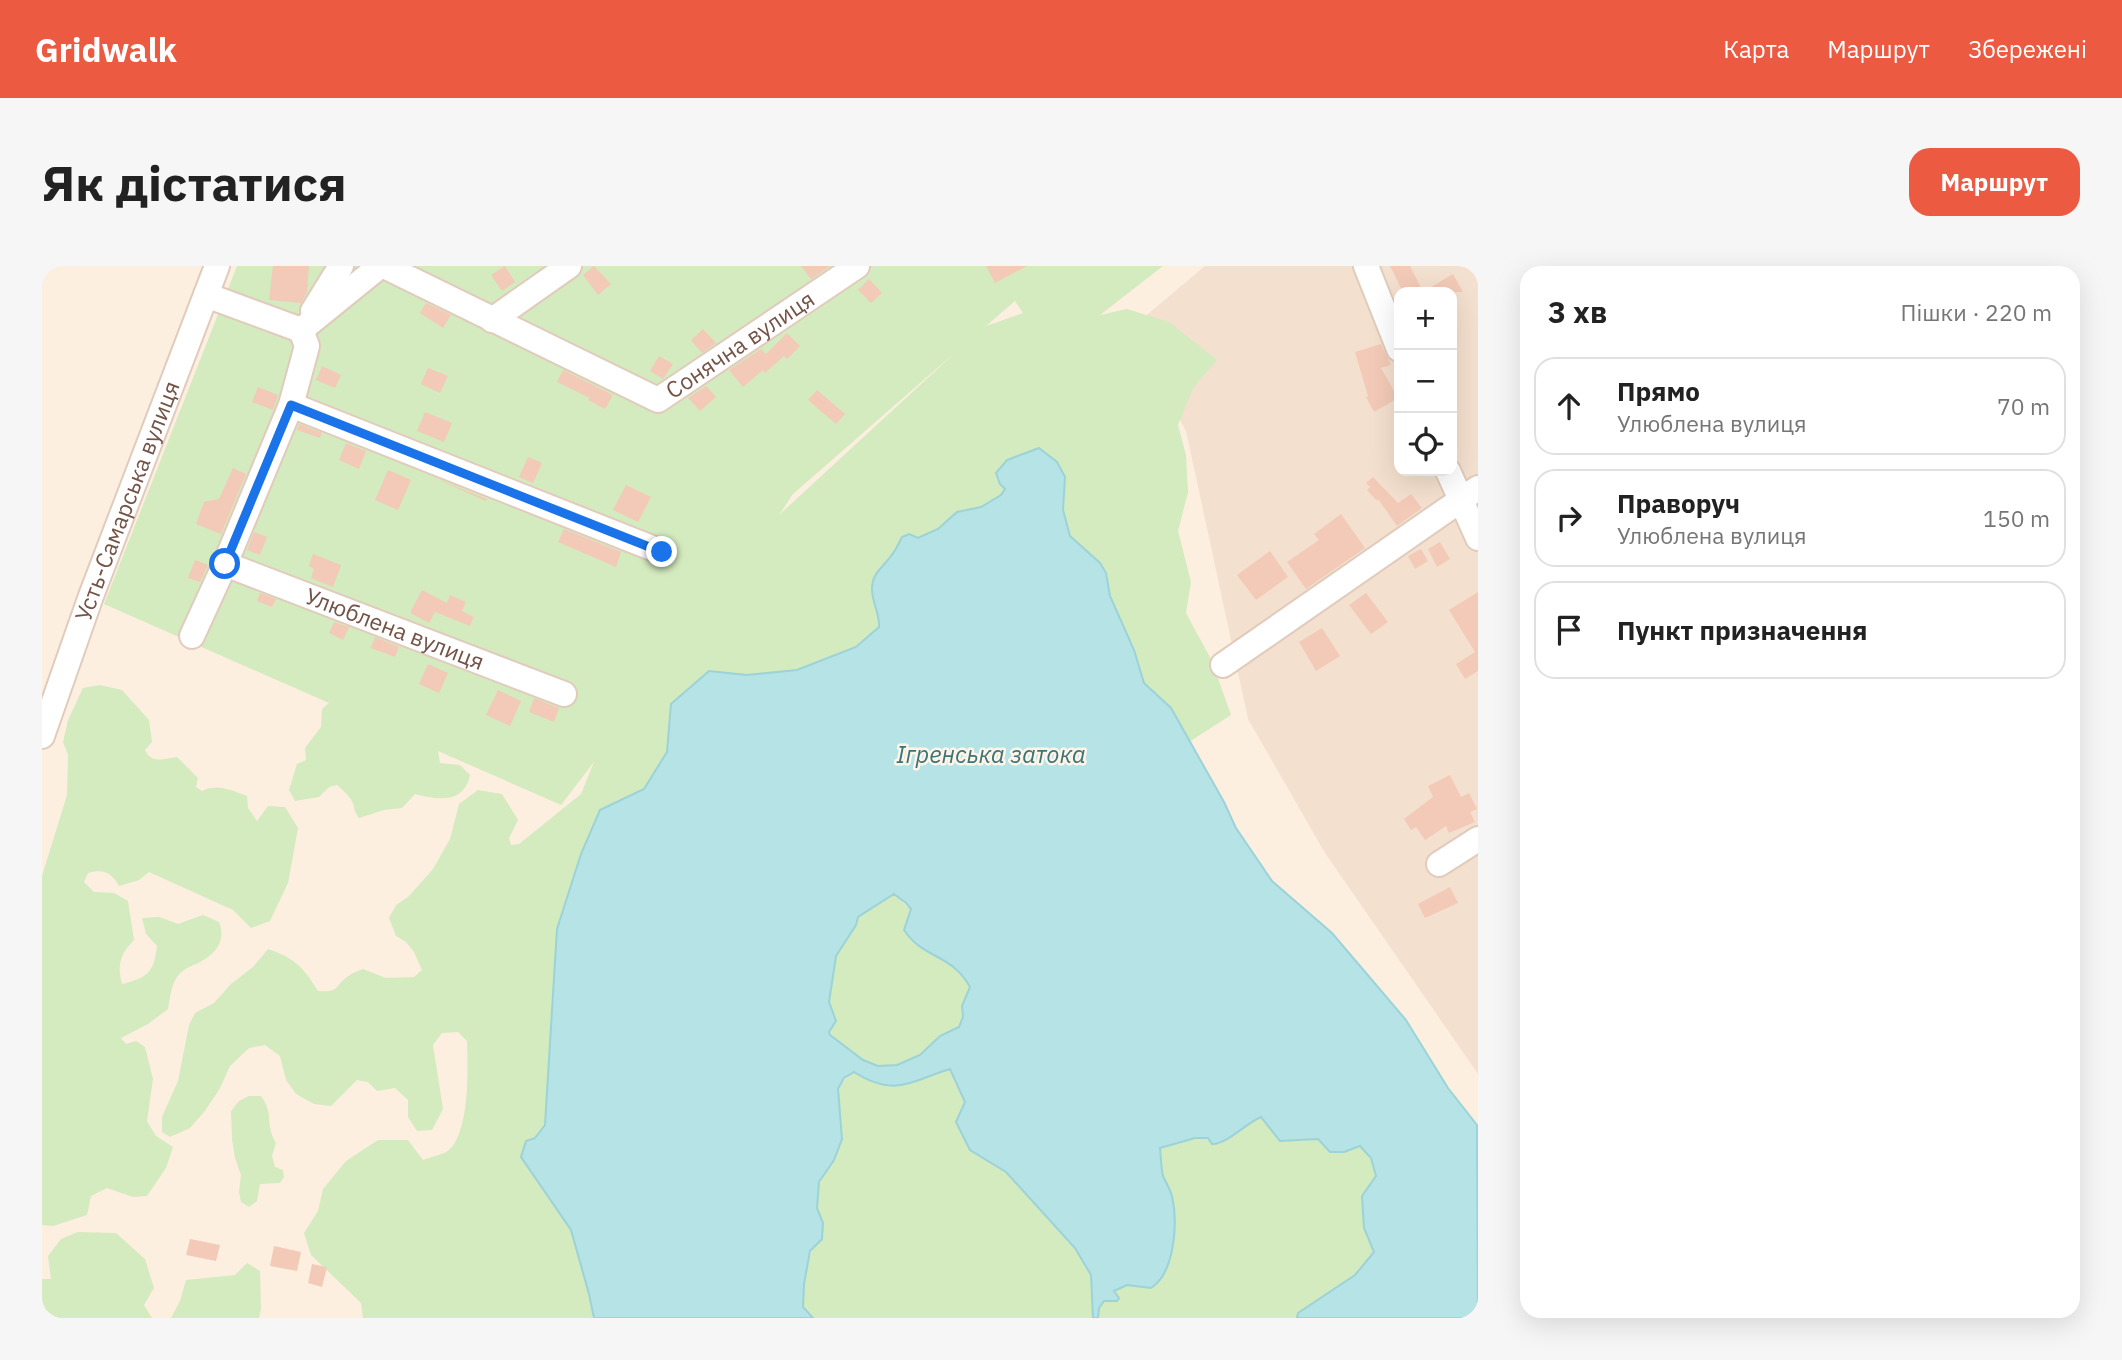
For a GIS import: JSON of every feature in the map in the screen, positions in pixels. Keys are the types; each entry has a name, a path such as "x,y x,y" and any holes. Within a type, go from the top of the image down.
{"street":[{"name":"Усть-Самарська вулиця","path":"42,736 91,596 216,266"},
{"path":"301,330 341,266"},
{"path":"301,330 382,266 492,320 569,266"},
{"name":"Сонячна вулиця","path":"492,320 658,400 857,266"},
{"path":"1366,266 1394,336"},
{"path":"192,636 291,405 307,346 301,330 206,295"},
{"path":"291,405 662,552"},
{"path":"1453,476 1469,494 1478,538"},
{"path":"1223,665 1469,494"},
{"name":"Улюблена вулиця","path":"225,564 564,695"},
{"path":"1439,864 1478,839"}],"shaded area":[{"path":"1205,266 1478,266 1478,1074 1325,853 1248,719 1186,431 1130,329"}],"green space":[{"path":"237,266 1163,266 1100,315 1127,309 1169,322 1217,360 1193,388 1178,425 1186,455 1188,492 1178,531 1191,582 1186,613 1212,661 1231,715 1189,742 1171,708 1144,683 1134,650 1110,596 1106,573 1100,563 1071,537 1063,510 1065,477 1003,486 1005,489 1001,495 981,507 958,512 938,529 917,538 909,534 902,537 891,556 879,568 874,604 880,616 879,627 856,647 797,670 747,675 709,671 671,704 667,752 644,789 600,810 552,1037 545,1125 535,1139 534,1177 571,1230 594,1318 363,1318 361,1303 311,1255 304,1233 318,1211 323,1189 346,1161 378,1140 408,1140 423,1160 446,1152 456,1141 464,1114 467,1082 467,1041 458,1032 442,1033 433,1045 443,1109 432,1130 417,1131 408,1117 408,1100 395,1088 377,1091 368,1082 357,1080 331,1106 314,1104 296,1094 286,1080 280,1056 265,1045 249,1048 230,1066 219,1090 190,1128 170,1137 162,1132 162,1117 178,1081 189,1025 195,1013 214,1003 231,984 253,967 268,949 298,964 318,991 333,990 343,980 363,969 386,978 414,977 422,970 414,952 406,942 396,936 389,918 396,905 408,897 433,869 450,839 459,804 478,790 502,794 518,820 509,838 511,845 519,844 581,794 594,762 561,805 438,751 440,763 460,765 470,775 462,791 449,798 415,794 402,808 384,810 359,818 351,800 337,785 329,787 319,797 295,801 289,790 297,764 306,760 305,748 321,727 322,709 329,703 104,604","holes":["1015,301 1023,313 986,326","958,350 779,515 793,494"]},
{"path":"100,685 122,690 149,720 152,742 145,750 151,757 158,760 177,757 198,778 196,787 202,791 219,787 247,796 248,808 257,821 268,806 285,807 298,828 288,883 270,921 251,928 233,910 149,872 139,880 119,886 113,877 106,873 88,873 84,882 94,892 114,893 128,901 134,940 121,960 122,984 148,973 154,962 157,946 146,934 142,918 159,917 178,924 203,915 219,922 221,940 211,954 185,969 177,977 168,1009 148,1024 121,1038 126,1044 136,1041 145,1047 153,1079 147,1121 156,1136 173,1147 166,1168 147,1196 133,1197 107,1188 91,1196 87,1215 53,1226 42,1225 42,876 67,795 68,755 63,742 68,720 83,688"},
{"path":"894,894 911,910 904,930 954,965 970,986 962,1006 963,1017 959,1027 940,1036 920,1055 897,1065 878,1066 863,1060 830,1035 829,1032 836,1021 829,1003 836,955 856,925 858,917"},
{"path":"950,1069 965,1102 970,1150 1006,1172 1075,1248 1091,1275 1093,1318 813,1318 803,1307 808,1264 823,1223 818,1209 818,1189 841,1142 842,1123 838,1096 845,1079 855,1071 880,1084 902,1084"},
{"path":"249,1096 261,1096 265,1103 276,1143 272,1156 275,1167 283,1170 284,1177 280,1183 260,1184 257,1201 249,1207 241,1202 239,1192 241,1175 232,1139 231,1111 239,1101"},
{"path":"1262,1117 1280,1141 1319,1139 1344,1152 1360,1146 1374,1167 1374,1185 1364,1226 1374,1252 1355,1275 1298,1313 1297,1318 1098,1318 1099,1308 1104,1301 1112,1302 1114,1292 1127,1285 1151,1288 1172,1195 1163,1174 1160,1148 1196,1138 1219,1144 1249,1122"},
{"path":"78,1232 116,1233 145,1259 154,1288 144,1305 152,1318 42,1318 42,1279 51,1279 48,1256 61,1239"},
{"path":"247,1263 260,1271 259,1318 171,1318 180,1301 186,1280 235,1275"}],"water":[{"name":"Ігренська затока","path":"1039,448 1057,462 1065,477 1063,510 1070,536 1100,563 1106,573 1110,596 1134,650 1144,683 1171,708 1236,828 1272,881 1332,933 1406,1020 1448,1088 1477,1125 1478,1318 1297,1318 1298,1313 1355,1275 1374,1252 1364,1228 1362,1196 1376,1176 1371,1158 1360,1146 1344,1152 1330,1152 1318,1139 1280,1141 1261,1117 1218,1143 1212,1144 1208,1138 1195,1138 1160,1148 1163,1176 1174,1207 1170,1259 1159,1281 1151,1288 1127,1285 1114,1291 1119,1298 1117,1301 1104,1301 1099,1308 1098,1318 1093,1318 1091,1275 1075,1248 1006,1172 970,1150 956,1122 965,1102 950,1069 892,1086 868,1080 854,1072 844,1078 838,1089 842,1139 834,1160 819,1182 817,1208 823,1223 822,1239 810,1251 804,1284 803,1307 813,1318 594,1318 571,1230 521,1157 526,1141 535,1138 545,1125 557,929 581,854 600,810 644,789 667,752 671,704 709,671 747,675 797,670 856,647 879,627 872,583 902,537 909,534 918,538 938,529 957,512 981,507 1001,495 1005,489 996,473 1007,460","holes":["894,894 911,909 904,930 920,946 954,968 970,987 962,1006 963,1017 959,1027 940,1036 920,1055 897,1065 878,1066 863,1060 830,1035 829,1032 836,1021 829,1002 836,956 856,925 858,917"]}],"building":[{"path":"273,266 309,266 307,292 301,303 269,300"},
{"path":"505,266 515,282 502,291 491,275"},
{"path":"594,266 611,284 598,295 583,275"},
{"path":"801,266 830,266 811,279"},
{"path":"986,266 1027,266 995,283"},
{"path":"1390,266 1410,266 1420,287 1400,287"},
{"path":"1453,274 1463,292 1457,292 1457,287 1431,287"},
{"path":"869,279 882,293 871,303 858,290"},
{"path":"426,303 451,315 443,328 420,313"},
{"path":"703,329 716,343 702,353 691,340"},
{"path":"787,333 800,346 787,359 784,356 765,373 763,370 743,387 729,370 761,349 766,354"},
{"path":"1381,344 1391,365 1381,368 1394,391 1394,400 1374,412 1366,397 1368,396 1355,352"},
{"path":"659,356 673,364 663,379 650,371"},
{"path":"322,366 341,375 335,388 316,380"},
{"path":"428,368 448,376 440,393 421,384"},
{"path":"563,370 613,395 605,409 588,400 590,398 557,382"},
{"path":"706,386 716,397 700,411 688,398"},
{"path":"258,387 278,395 273,410 252,402"},
{"path":"817,390 845,414 836,424 808,400"},
{"path":"425,412 452,423 444,442 417,431"},
{"path":"299,424 322,433 320,438 297,430"},
{"path":"346,443 366,451 359,469 339,460"},
{"path":"528,457 542,463 533,483 519,477"},
{"path":"233,468 246,474 221,534 196,524 204,502 219,499"},
{"path":"388,470 411,480 398,510 375,500"},
{"path":"1373,477 1398,503 1411,494 1422,508 1397,526 1378,499 1377,501 1367,490 1370,487 1366,483"},
{"path":"442,481 487,499 486,501"},
{"path":"626,485 651,497 638,522 613,510"},
{"path":"1341,514 1365,548 1306,589 1287,562 1319,540 1314,534"},
{"path":"564,529 621,552 616,567 558,542"},
{"path":"254,532 267,537 260,555 247,550"},
{"path":"1440,542 1450,559 1437,567 1428,549"},
{"path":"1421,549 1428,561 1415,569 1408,556"},
{"path":"1270,551 1288,577 1256,600 1237,575"},
{"path":"313,554 341,565 333,587 311,578 314,569 309,566"},
{"path":"195,560 208,565 200,582 188,578"},
{"path":"422,590 447,603 450,595 466,602 462,611 474,617 470,626 435,612 429,623 410,613"},
{"path":"1478,592 1478,671 1465,679 1456,664 1475,652 1449,610"},
{"path":"260,593 276,599 272,607 257,601"},
{"path":"1366,593 1388,622 1371,634 1349,605"},
{"path":"334,622 349,627 343,640 329,633"},
{"path":"1322,628 1340,656 1316,671 1299,642"},
{"path":"375,637 399,647 395,657 371,648"},
{"path":"428,664 448,673 439,693 419,684"},
{"path":"498,690 521,701 510,726 486,715"},
{"path":"534,698 559,708 554,722 529,712"},
{"path":"1450,775 1461,797 1469,793 1477,809 1470,812 1475,822 1449,833 1446,826 1425,840 1416,827 1411,830 1404,819 1433,797 1428,786"},
{"path":"1450,887 1458,903 1425,918 1418,904"},
{"path":"190,1239 220,1245 216,1261 186,1255"},
{"path":"274,1246 301,1252 297,1271 270,1266"},
{"path":"312,1264 327,1267 322,1287 308,1283"}],"route":[{"path":"225,564 291,405 662,552"}]}
